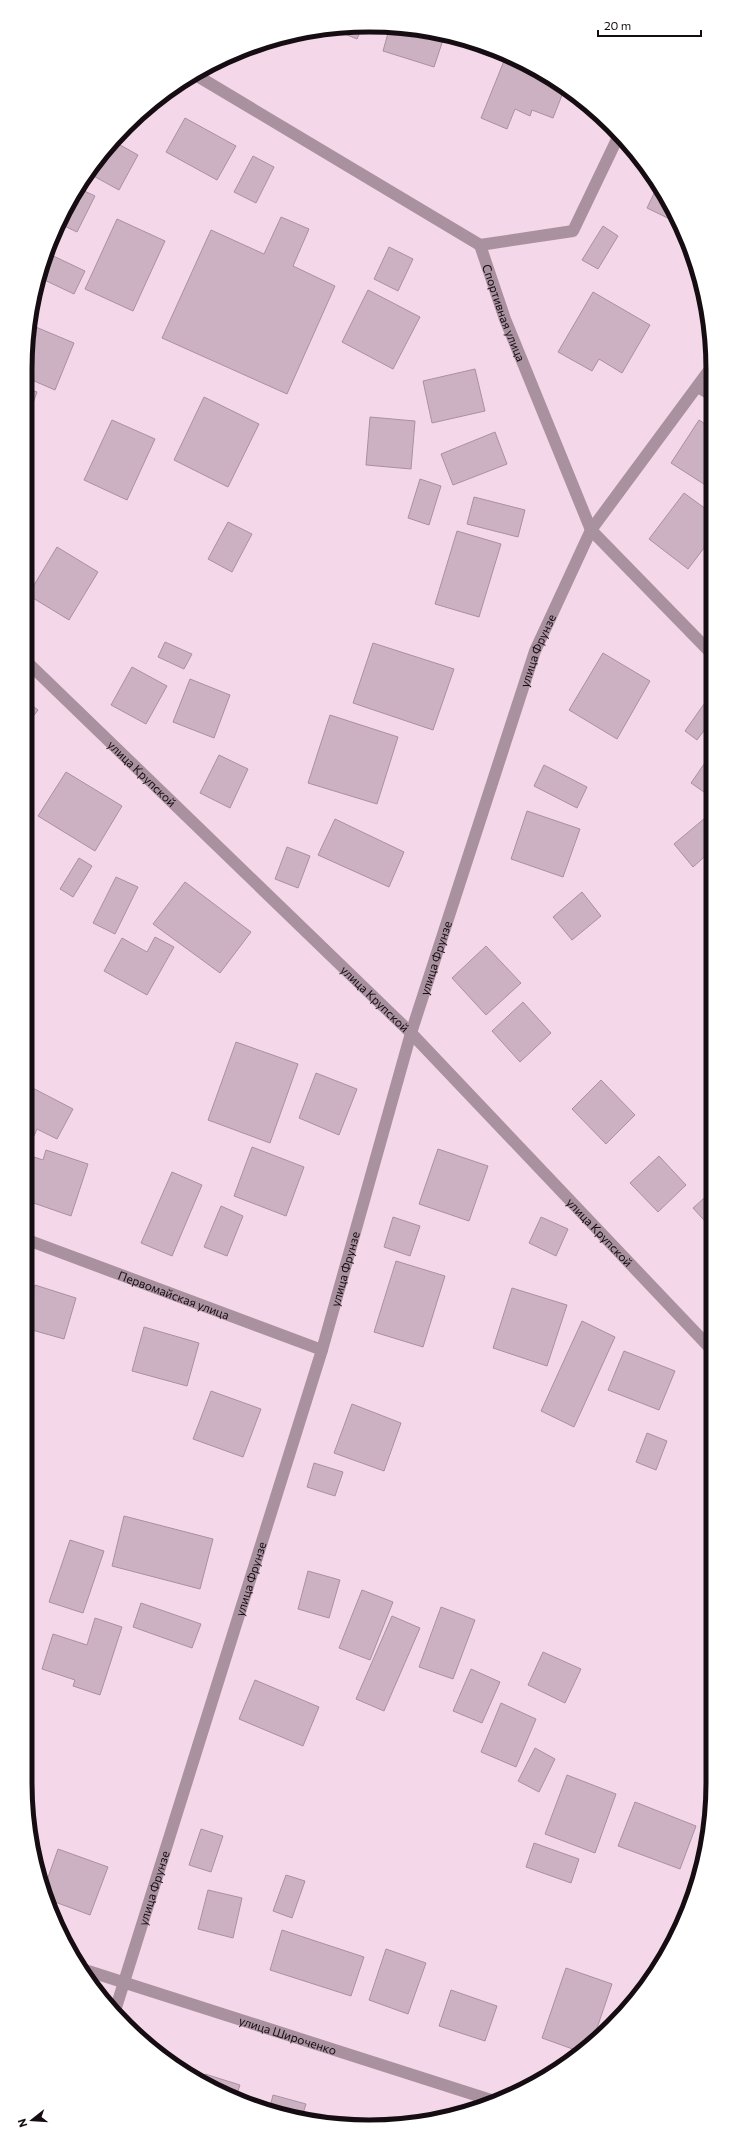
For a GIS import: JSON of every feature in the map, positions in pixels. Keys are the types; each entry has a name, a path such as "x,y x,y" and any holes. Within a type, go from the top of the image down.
{"street":[{"path":"200,78 480,245 573,231 616,141"},
{"name":"Спортивная улица","path":"480,245 505,319 590,530 706,648"},
{"name":"улица Фрунзе","path":"117,2006 322,1350 411,1033 535,652 590,530 706,375"},
{"path":"698,387 706,392"},
{"name":"улица Крупской","path":"32,667 411,1033 706,1344"},
{"name":"Первомайская улица","path":"32,1242 322,1350"},
{"name":"улица Широченко","path":"90,1971 486,2098"}],"building":[{"path":"360,32 357,39 343,33"},
{"path":"388,33 443,40 434,67 383,51"},
{"path":"504,61 538,77 563,94 553,118 532,110 530,116 515,109 507,129 481,118"},
{"path":"185,118 236,146 217,180 166,152"},
{"path":"119,144 138,155 119,190 93,176"},
{"path":"253,156 274,167 256,203 234,192"},
{"path":"83,191 95,196 77,232 64,226"},
{"path":"655,191 671,220 647,208"},
{"path":"281,217 309,229 293,266 335,286 287,394 162,338 211,230 264,254"},
{"path":"117,219 165,241 133,311 85,289"},
{"path":"603,226 618,236 598,269 582,260"},
{"path":"389,247 413,259 398,291 374,279"},
{"path":"52,255 85,271 74,294 44,280"},
{"path":"368,290 420,317 393,369 342,342"},
{"path":"593,292 650,325 622,373 599,359 592,371 558,352"},
{"path":"35,327 74,343 55,390 32,380"},
{"path":"475,369 485,411 432,423 423,381"},
{"path":"32,390 37,392 32,406"},
{"path":"204,397 259,424 228,487 174,460"},
{"path":"370,417 415,421 411,469 366,465"},
{"path":"112,420 155,439 127,500 84,480"},
{"path":"699,420 706,424 706,485 671,463"},
{"path":"495,432 507,464 453,485 441,454"},
{"path":"420,479 441,486 429,525 408,518"},
{"path":"684,493 706,509 706,545 688,569 649,539"},
{"path":"474,497 525,510 518,537 467,524"},
{"path":"228,522 252,534 232,572 208,559"},
{"path":"457,531 501,544 479,617 435,604"},
{"path":"57,547 98,572 69,620 32,597 32,588"},
{"path":"165,642 192,654 184,669 158,657"},
{"path":"373,643 454,669 433,730 353,703"},
{"path":"603,653 650,681 617,739 569,710"},
{"path":"132,667 167,686 146,724 111,705"},
{"path":"190,679 230,695 214,738 173,722"},
{"path":"704,704 706,705 706,728 697,740 685,731"},
{"path":"32,705 38,710 32,718"},
{"path":"330,715 398,737 377,804 308,783"},
{"path":"219,755 248,769 230,808 200,793"},
{"path":"706,761 706,794 691,783"},
{"path":"544,765 587,787 577,808 534,786"},
{"path":"66,772 122,806 95,851 38,816"},
{"path":"527,811 580,829 563,877 511,859"},
{"path":"705,818 706,819 706,855 693,867 674,844"},
{"path":"335,819 404,852 389,887 318,855"},
{"path":"287,847 310,856 298,888 275,879"},
{"path":"79,858 92,866 73,897 60,889"},
{"path":"116,877 138,887 115,934 93,923"},
{"path":"185,882 251,932 220,973 153,924"},
{"path":"582,892 601,916 572,940 553,917"},
{"path":"155,937 174,947 147,995 104,971 122,938 147,952"},
{"path":"486,946 521,983 486,1015 452,978"},
{"path":"523,1002 551,1033 520,1062 492,1031"},
{"path":"236,1042 298,1064 270,1143 208,1120"},
{"path":"316,1073 357,1089 339,1135 299,1118"},
{"path":"601,1080 635,1115 606,1144 572,1109"},
{"path":"32,1088 73,1109 57,1139 37,1129 32,1140"},
{"path":"252,1147 304,1167 286,1216 234,1196"},
{"path":"438,1149 488,1166 469,1221 419,1204"},
{"path":"46,1150 88,1164 71,1216 32,1202 32,1156 43,1160"},
{"path":"659,1156 686,1185 658,1212 630,1183"},
{"path":"172,1172 202,1185 172,1256 141,1243"},
{"path":"706,1196 706,1222 693,1208"},
{"path":"221,1206 243,1216 227,1256 204,1247"},
{"path":"393,1217 420,1226 410,1256 384,1247"},
{"path":"541,1217 568,1229 556,1256 529,1243"},
{"path":"396,1261 445,1276 423,1347 374,1332"},
{"path":"35,1285 76,1298 64,1339 32,1330 32,1295"},
{"path":"512,1288 567,1305 547,1366 493,1348"},
{"path":"582,1321 615,1337 574,1427 541,1411"},
{"path":"144,1327 199,1343 187,1386 132,1371"},
{"path":"624,1351 675,1371 659,1410 608,1390"},
{"path":"211,1391 261,1409 243,1457 193,1439"},
{"path":"352,1404 401,1423 384,1471 334,1453"},
{"path":"647,1433 667,1441 656,1470 636,1462"},
{"path":"314,1463 343,1472 335,1496 307,1487"},
{"path":"124,1516 213,1539 200,1589 112,1566"},
{"path":"70,1540 104,1551 83,1613 49,1602"},
{"path":"308,1571 340,1580 329,1618 298,1609"},
{"path":"362,1590 393,1602 370,1660 339,1648"},
{"path":"141,1603 201,1624 192,1648 133,1627"},
{"path":"441,1607 475,1620 453,1679 419,1667"},
{"path":"392,1616 420,1628 384,1711 356,1699"},
{"path":"95,1618 122,1627 100,1695 73,1686 75,1680 42,1669 53,1634 87,1645"},
{"path":"543,1652 581,1669 565,1703 528,1685"},
{"path":"471,1669 500,1682 482,1723 453,1711"},
{"path":"255,1680 319,1707 303,1746 239,1719"},
{"path":"501,1703 536,1719 516,1767 481,1752"},
{"path":"535,1748 555,1759 539,1792 518,1781"},
{"path":"567,1775 616,1794 595,1853 545,1834"},
{"path":"635,1802 696,1826 680,1869 618,1846"},
{"path":"201,1829 223,1836 211,1872 189,1865"},
{"path":"534,1843 579,1859 571,1883 526,1867"},
{"path":"58,1849 108,1867 90,1915 54,1902 47,1881"},
{"path":"286,1875 305,1881 292,1918 273,1911"},
{"path":"208,1890 242,1898 233,1938 198,1929"},
{"path":"282,1930 364,1957 351,1996 270,1970"},
{"path":"386,1949 426,1963 408,2014 369,2000"},
{"path":"566,1968 612,1984 596,2031 574,2050 542,2038"},
{"path":"451,1990 497,2006 485,2041 439,2026"},
{"path":"205,2074 240,2085 237,2093 220,2085 204,2077"},
{"path":"273,2095 306,2104 303,2114 270,2105"}]}
